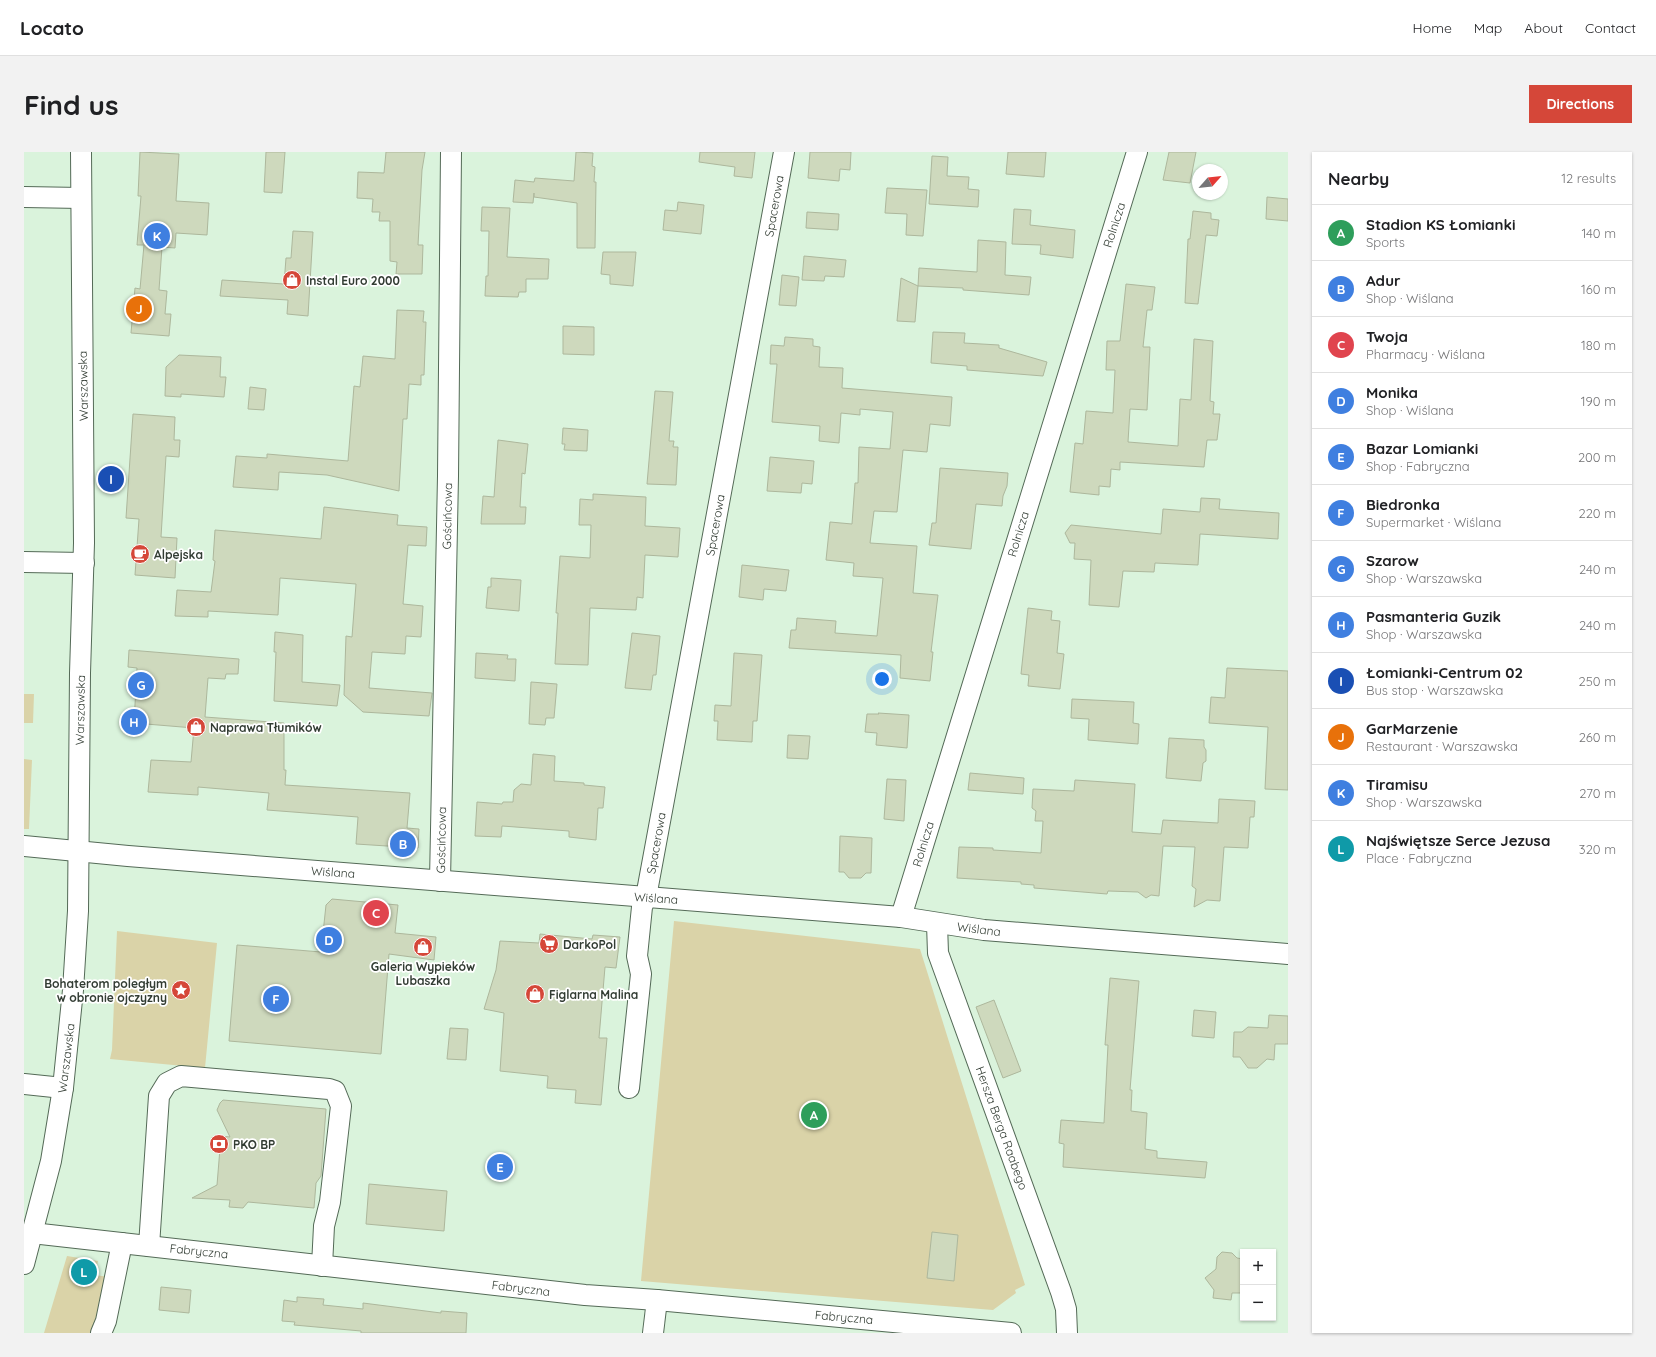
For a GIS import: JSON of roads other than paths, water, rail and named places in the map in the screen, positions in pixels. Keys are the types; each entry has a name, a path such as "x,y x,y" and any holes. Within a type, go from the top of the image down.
{"street":[{"name":"Warszawska","path":"24,1264 51,1161 63,1088 73,990 78,911 80,673 84,563 81,152"},
{"name":"Gościńcowa","path":"440,881 448,484 451,152"},
{"name":"Spacerowa","path":"629,1088 641,974 637,956 642,907 646,897 784,152"},
{"name":"Rolnicza","path":"901,917 1137,152"},
{"path":"24,197 81,198"},
{"path":"24,562 84,563"},
{"name":"Wiślana","path":"24,846 440,881 901,917 937,924 984,930 1288,954"},
{"name":"Hersza Berga Raabego","path":"937,924 938,953 1061,1292 1066,1309 1067,1333"},
{"path":"149,1246 160,1096 166,1083 181,1076 329,1088 335,1091 341,1106 330,1202 324,1226 322,1266"},
{"path":"24,1084 63,1088"},
{"name":"Fabryczna","path":"32,1233 290,1261 585,1296 657,1300 1010,1333"},
{"path":"101,1333 106,1321 122,1243"},
{"path":"653,1333 657,1300"}],"place":[{"name":"Tiramisu","path":"157,236"},
{"name":"Instal Euro 2000","path":"292,280"},
{"name":"GarMarzenie","path":"139,309"},
{"name":"Łomianki-Centrum 02","path":"111,479"},
{"name":"Alpejska","path":"140,554"},
{"name":"Szarow","path":"141,685"},
{"name":"Pasmanteria Guzik","path":"134,722"},
{"name":"Naprawa Tłumików","path":"196,727"},
{"name":"Adur","path":"403,844"},
{"name":"Twoja","path":"376,913"},
{"name":"Monika","path":"329,940"},
{"name":"DarkoPol","path":"549,944"},
{"name":"Galeria Wypieków Lubaszka","path":"423,947"},
{"name":"Bohaterom poległym w obronie ojczyzny","path":"181,990"},
{"name":"Figlarna Malina","path":"535,994"},
{"name":"Biedronka","path":"276,999"},
{"name":"Stadion KS Łomianki","path":"814,1115"},
{"name":"PKO BP","path":"219,1144"},
{"name":"Bazar Lomianki","path":"500,1167"},
{"name":"Najświętsze Serce Jezusa","path":"84,1272"}]}
